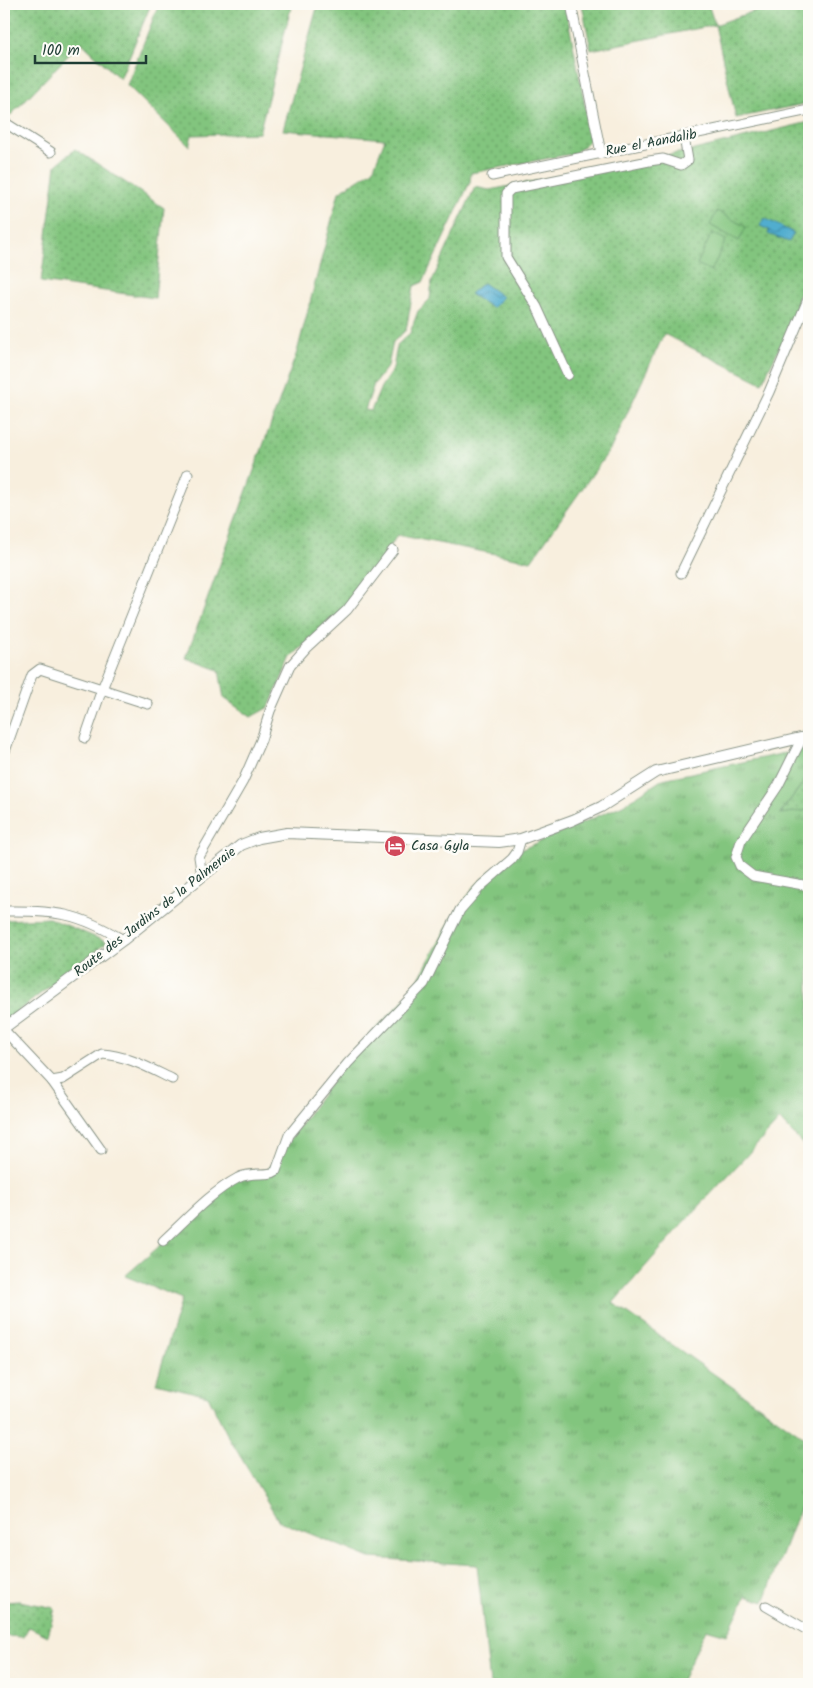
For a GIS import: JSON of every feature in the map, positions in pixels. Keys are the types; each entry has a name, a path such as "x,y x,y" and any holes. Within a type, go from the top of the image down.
{"street":[{"path":"571,4 601,153"},
{"name":"Rue el Aandalib","path":"492,176 809,110"},
{"path":"4,122 51,152"},
{"path":"568,375 537,307 506,257 506,194 510,189 649,161 663,159 681,165 688,160 684,137"},
{"path":"681,573 769,392 809,297"},
{"path":"84,738 188,474"},
{"path":"202,876 199,858 243,781 290,666 306,648 347,610 393,550"},
{"path":"4,754 35,671 46,670 148,704"},
{"path":"805,737 778,786 741,841 736,857 740,866 753,876 809,886"},
{"name":"Route des Jardins de la Palmeraie","path":"4,1029 123,940 241,844 259,838 287,833 499,842 521,839 601,807 656,772 805,737"},
{"path":"163,1241 219,1191 236,1179 252,1173 268,1175 276,1171 289,1135 348,1063 424,984 460,910 481,886 512,859 517,852 521,839"},
{"path":"4,911 42,910 67,914 99,927 123,940"},
{"path":"4,1029 52,1081 102,1150"},
{"path":"52,1081 63,1079 102,1054 109,1054 146,1066 172,1080"},
{"path":"766,1606 809,1631"}],"green space":[{"path":"4,4 151,4 120,79 81,42 9,117 4,113"},
{"path":"159,4 292,4 259,133 192,135 189,146 127,85"},
{"path":"318,4 565,4 590,131 590,140 576,153 471,173 470,182 423,282 414,286 406,330 393,342 388,366 374,384 365,410 371,411 381,387 393,369 397,345 410,333 418,311 430,299 432,281 475,187 489,190 500,188 694,150 809,122 809,255 793,320 762,383 664,334 611,448 531,561 397,535 377,569 343,611 291,657 269,707 251,717 224,698 219,670 186,658 297,352 339,192 373,170 385,139 283,130"},
{"path":"582,4 708,4 715,25 591,50"},
{"path":"774,4 809,4 809,103 736,118 715,25"},
{"path":"75,149 164,208 155,298 41,282 56,165"},
{"path":"717,211 746,227 739,241 710,225"},
{"path":"712,233 726,240 711,271 697,264"},
{"path":"809,748 809,775 780,813 809,810 809,1151 780,1120 690,1216 613,1303 809,1441 809,1483 764,1602 746,1596 727,1635 706,1629 682,1680 684,1684 490,1684 477,1565 370,1558 279,1521 228,1436 208,1396 156,1383 182,1299 125,1276 247,1170 267,1171 352,1053 411,993 452,918 474,887 509,855 623,805 663,779"},
{"path":"809,775 809,810 780,814"},
{"path":"49,918 107,942 4,1022 4,920"},
{"path":"19,1601 55,1608 48,1636 29,1627 23,1637 4,1636 4,1602"}],"water":[{"path":"764,218 794,233 789,242 768,234 769,230 760,226"},
{"path":"483,283 503,297 492,308 470,294"}],"place":[{"name":"Casa Gyla","path":"395,846"}]}
